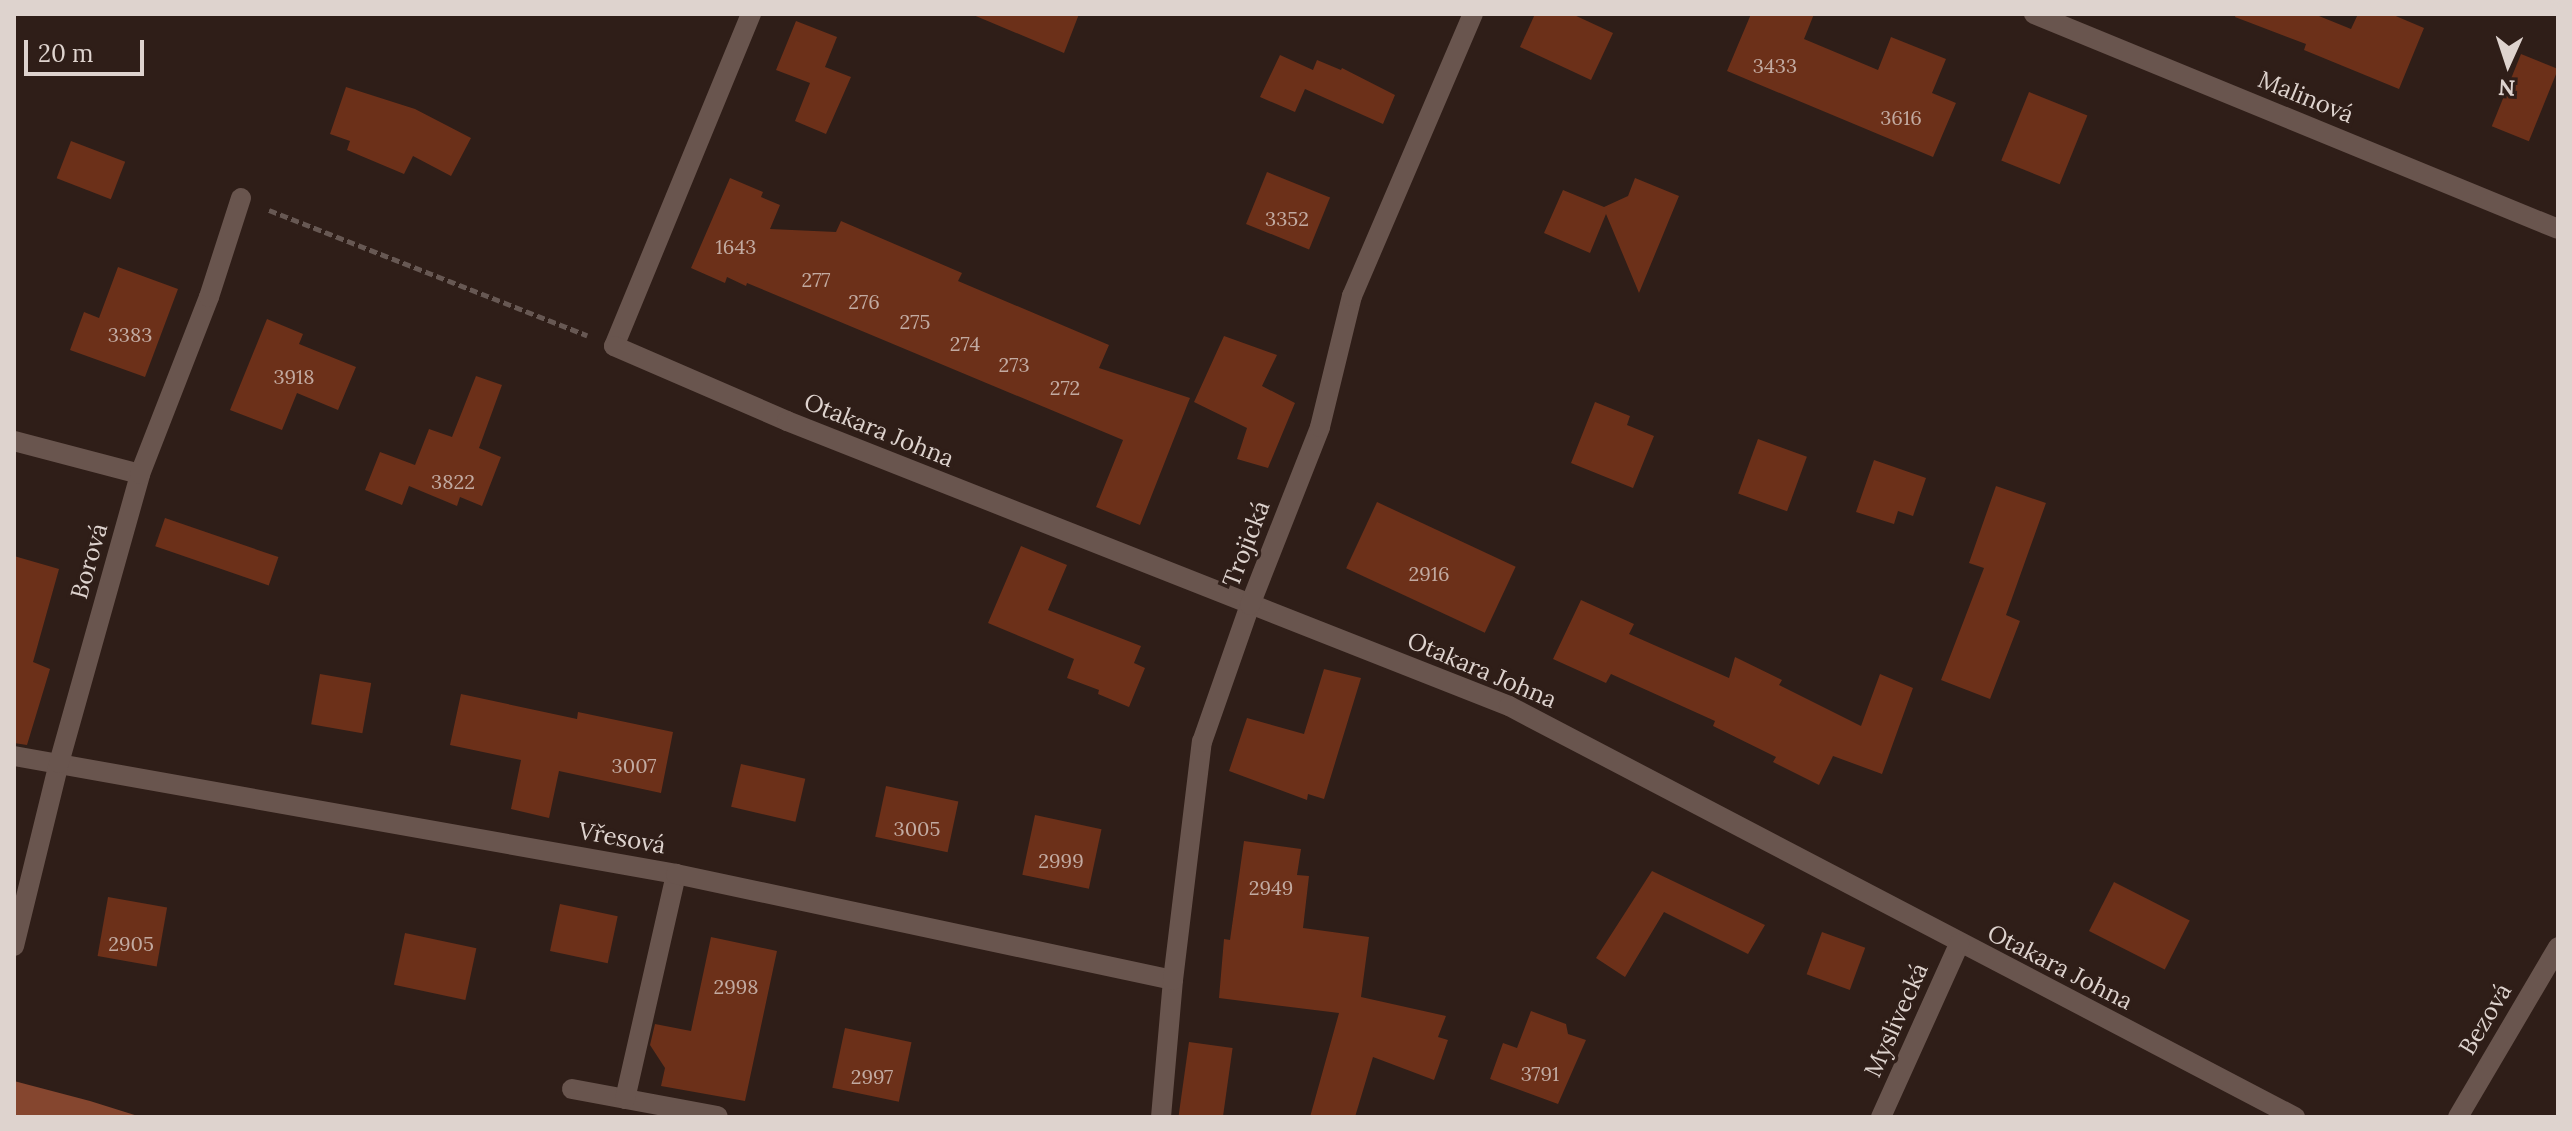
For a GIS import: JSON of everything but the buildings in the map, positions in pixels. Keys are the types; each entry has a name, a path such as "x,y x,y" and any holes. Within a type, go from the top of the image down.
{"street":[{"path":"614,346 751,14"},
{"name":"Trojická","path":"1161,1117 1173,980 1202,742 1250,605 1320,427 1352,296 1473,14"},
{"name":"Malinová","path":"2034,14 2558,229"},
{"name":"Borová","path":"14,946 59,763 140,474 209,297 241,198"},
{"name":"Otakara Johna","path":"614,346 787,421 1509,706 2295,1117"},
{"path":"14,441 140,474"},
{"name":"Vřesová","path":"14,756 676,874 1173,980"},
{"path":"625,1099 676,874"},
{"name":"Myslivecká","path":"1881,1117 1959,944"},
{"name":"Bezová","path":"2458,1117 2558,947"},
{"path":"572,1089 718,1116"}],"path":[{"path":"241,198 614,346"}],"shaded area":[{"path":"14,1081 90,1101 141,1117 14,1117"}]}
